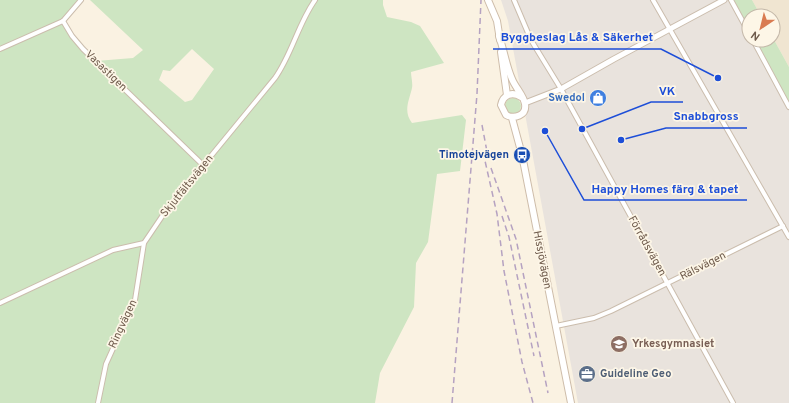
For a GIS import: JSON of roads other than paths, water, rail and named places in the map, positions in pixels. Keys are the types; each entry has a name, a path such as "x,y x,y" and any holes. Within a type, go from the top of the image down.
{"main road":[{"path":"488,0 497,21 499,36 507,84 507,95 502,101 502,109 506,115 512,118 522,114 525,103 509,72 499,36"},
{"path":"507,95 515,94 521,96"},
{"name":"Hissjövägen","path":"512,118 571,403"}],"street":[{"path":"0,49 63,21 81,0"},
{"name":"Skjutfältsvägen","path":"144,243 165,212 281,70 305,16 316,0"},
{"name":"Förrådsvägen","path":"514,0 519,17 531,40 561,90 733,403"},
{"path":"653,0 789,237"},
{"path":"525,103 561,90 724,0"},
{"path":"731,0 741,18"},
{"name":"Vasastigen","path":"63,21 72,36 83,49 204,166"},
{"path":"757,48 789,107"},
{"name":"Rälsvägen","path":"556,326 594,318 667,284 783,226"},
{"path":"0,303 113,250 144,243"},
{"name":"Ringvägen","path":"98,403 106,364 136,300 144,243"}],"railway":[{"path":"452,403 477,94 481,0"},
{"path":"482,125 488,157"},
{"path":"483,152 497,214 504,271 522,362 533,403"},
{"path":"491,168 516,239 548,393"},
{"path":"502,216 509,237 534,356"}],"place":[{"name":"Byggbeslag Lås & Säkerhet","path":"718,78"},
{"name":"Swedol","path":"598,98"},
{"name":"VK","path":"582,129"},
{"name":"Happy Homes färg & tapet","path":"545,131"},
{"name":"Snabbgross","path":"621,140"},
{"name":"Timotejvägen","path":"522,155"},
{"name":"Yrkesgymnasiet","path":"619,344"},
{"name":"Guideline Geo","path":"587,374"}]}
